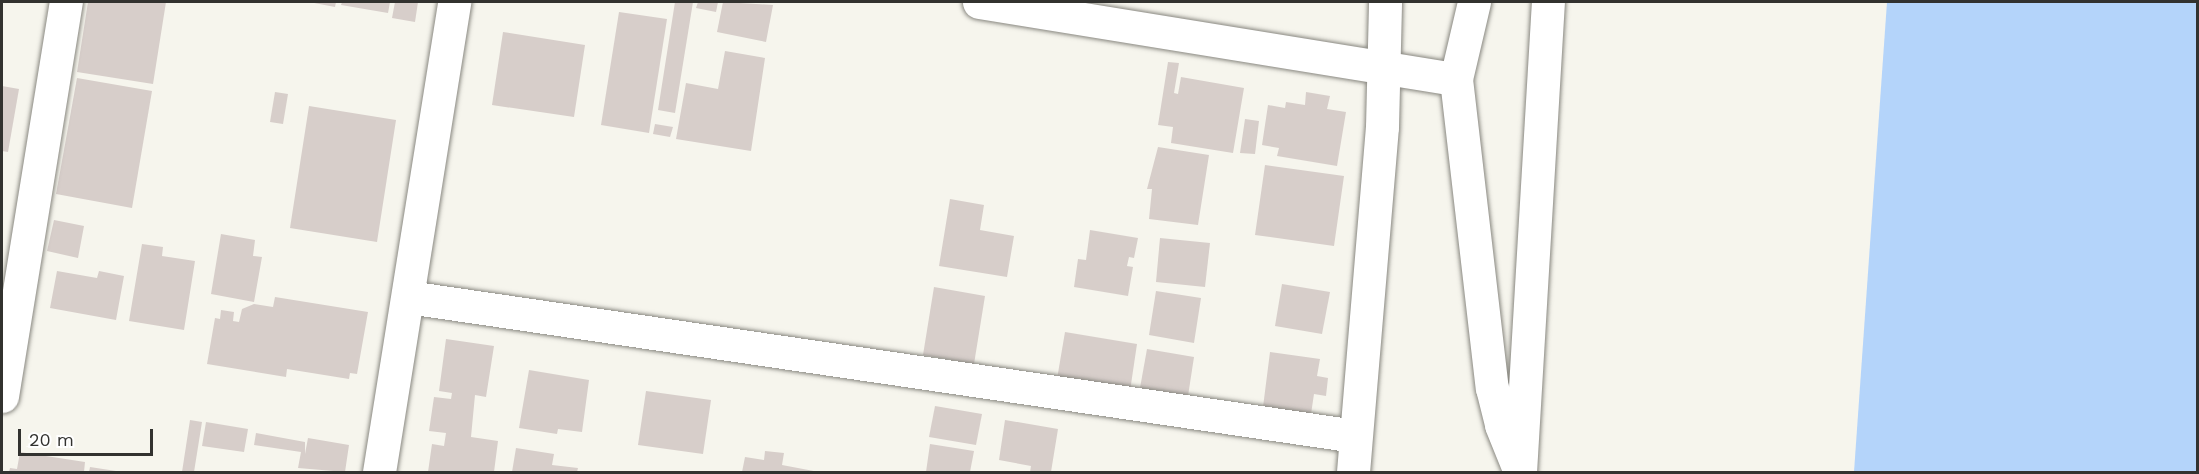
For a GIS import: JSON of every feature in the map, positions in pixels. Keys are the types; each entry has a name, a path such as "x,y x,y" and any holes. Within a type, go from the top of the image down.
{"street":[{"path":"2,396 66,2"},
{"path":"379,472 453,2"},
{"path":"979,2 1456,79"},
{"path":"1353,472 1382,127 1385,2"},
{"path":"1474,2 1456,79 1492,388 1501,425 1520,472"},
{"path":"1520,472 1548,2"},
{"path":"408,297 1355,436"}],"water":[{"path":"1887,2 2197,2 2197,472 1854,472"}],"building":[{"path":"88,2 166,2 153,84 77,72"},
{"path":"309,2 336,2 335,7"},
{"path":"342,2 390,2 388,13 341,5"},
{"path":"395,2 418,2 415,22 392,18"},
{"path":"675,2 693,2 675,113 658,110"},
{"path":"698,2 718,2 716,12 696,8"},
{"path":"723,2 773,5 766,42 717,32"},
{"path":"619,12 667,19 649,133 601,125"},
{"path":"503,32 585,45 574,117 492,105"},
{"path":"725,51 765,58 751,151 676,139 686,83 718,89"},
{"path":"1168,62 1179,63 1174,93 1178,94 1181,77 1244,88 1233,153 1171,143 1173,127 1158,125"},
{"path":"77,78 152,91 132,208 56,194"},
{"path":"2,86 19,89 8,152 2,151"},
{"path":"275,92 288,94 283,124 270,122"},
{"path":"1306,92 1330,96 1327,109 1346,112 1337,166 1277,156 1279,148 1262,145 1268,105 1285,108 1286,102 1305,105"},
{"path":"309,106 396,120 377,242 290,228"},
{"path":"1245,119 1259,121 1255,154 1240,153"},
{"path":"655,124 673,127 670,137 653,134"},
{"path":"1158,147 1209,155 1198,225 1149,219 1152,189 1147,189"},
{"path":"1265,165 1344,176 1334,246 1255,235"},
{"path":"950,199 984,205 980,230 1014,236 1007,277 939,266"},
{"path":"54,220 84,226 78,258 47,251"},
{"path":"1090,230 1138,238 1134,258 1129,257 1127,266 1133,267 1128,296 1074,287 1078,259 1086,260"},
{"path":"221,234 255,240 253,256 262,257 254,302 211,294"},
{"path":"1160,238 1210,243 1205,287 1156,282"},
{"path":"142,244 163,247 162,256 195,261 184,330 129,321"},
{"path":"57,271 97,278 99,271 124,276 116,320 50,308"},
{"path":"1282,284 1330,292 1322,334 1275,326"},
{"path":"934,287 985,296 974,364 923,355"},
{"path":"1156,291 1201,298 1194,343 1149,335"},
{"path":"275,297 368,312 357,374 350,373 349,379 287,369 286,377 207,364 215,318 220,319 221,310 234,312 233,321 239,322 242,309 254,304 273,307"},
{"path":"1065,332 1137,344 1130,391 1057,379"},
{"path":"446,339 494,346 486,397 475,395 471,437 498,441 494,472 428,472 432,444 444,446 446,433 429,431 434,397 451,399 452,393 439,391"},
{"path":"1147,349 1194,357 1188,396 1140,388"},
{"path":"1270,352 1320,359 1317,376 1328,378 1326,396 1314,394 1311,414 1263,407"},
{"path":"529,370 589,380 582,432 558,429 557,434 519,428"},
{"path":"646,391 711,400 703,454 638,445"},
{"path":"935,406 982,414 976,445 929,437"},
{"path":"190,420 202,422 194,472 182,472"},
{"path":"1005,420 1058,429 1051,472 1030,472 1031,466 999,460"},
{"path":"206,422 248,429 244,452 202,446"},
{"path":"256,433 305,442 305,454 308,438 349,445 345,472 298,468 301,452 254,445"},
{"path":"930,444 974,451 970,472 926,472"},
{"path":"516,448 554,454 552,465 578,468 577,472 512,472"},
{"path":"765,451 784,453 782,465 819,472 742,472 745,457 764,460"},
{"path":"20,452 85,462 84,472 9,472 10,468 17,469"},
{"path":"90,467 116,471 116,472 89,472"}]}
